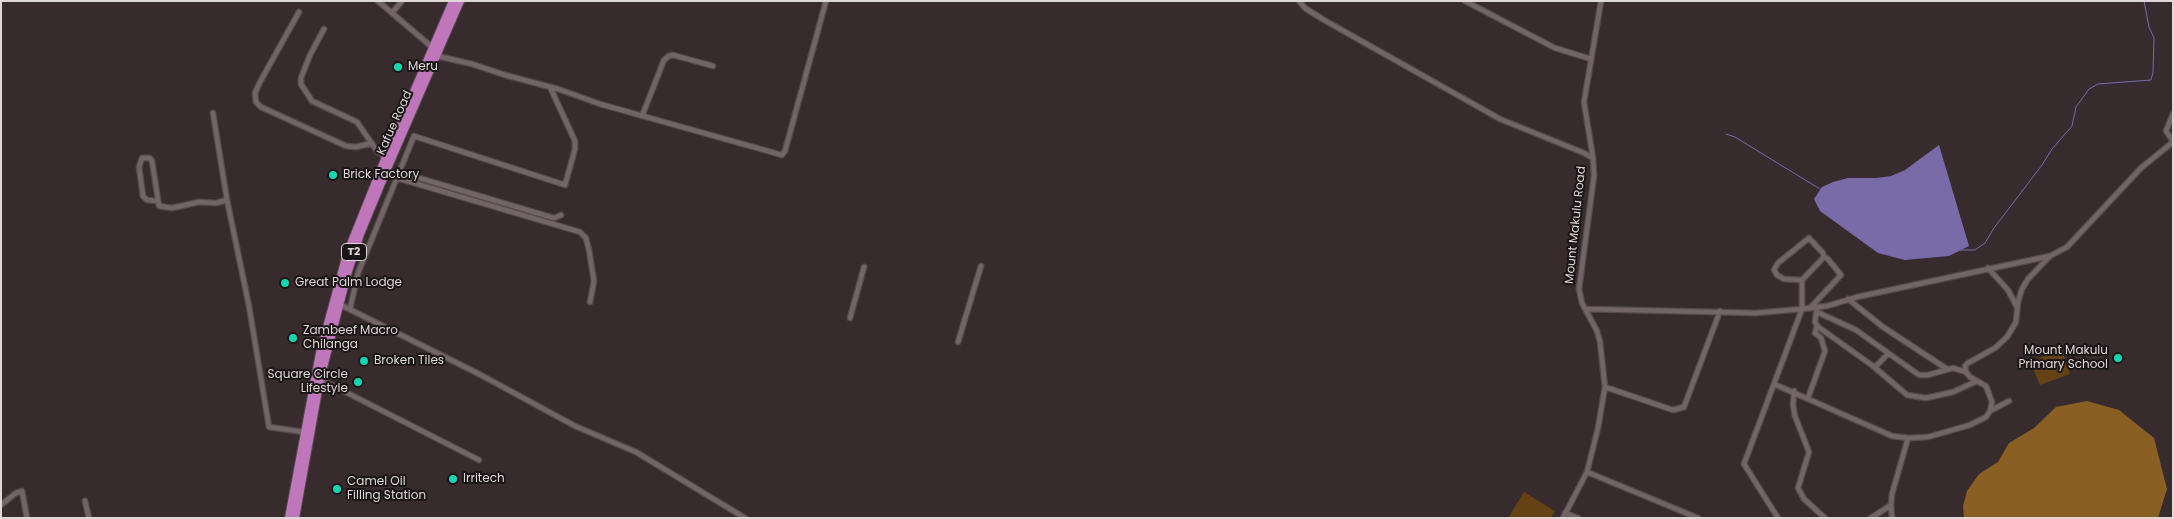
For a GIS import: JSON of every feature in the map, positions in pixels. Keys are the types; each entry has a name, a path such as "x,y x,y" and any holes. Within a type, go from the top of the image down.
{"highway":[{"name":"Kafue Road","path":"289,518 320,353 347,254 386,157 453,1"},
{"name":"Kafue Road","path":"295,518 320,379 338,303 362,230 460,1"}],"street":[{"path":"378,1 433,48"},
{"path":"392,13 402,1"},
{"path":"437,56 472,64 642,116 783,154 786,151 826,1"},
{"name":"Mount Makulu Road","path":"1299,1 1305,8 1324,20 1500,119 1584,152 1593,158 1594,176 1580,290 1600,342 1605,387 1598,428 1587,472 1564,515"},
{"path":"1465,1 1555,48 1592,59"},
{"path":"1593,158 1584,102 1601,1"},
{"path":"299,12 260,82 256,93 256,102 276,114 346,146 356,147 372,143"},
{"path":"324,29 310,55 301,78 301,84 312,101 356,121 377,151 386,157"},
{"path":"642,116 664,60 669,56 673,55 713,66"},
{"path":"350,308 358,273 414,136 565,185 575,149 575,141 550,87"},
{"path":"213,113 227,200 249,306 264,408 269,427 304,432"},
{"path":"1817,310 1848,299 2050,256 2067,248 2141,168 2173,142 2166,131 2173,114"},
{"path":"157,201 147,200 143,196 139,167 142,158 147,157 152,160 159,206 166,208 227,200"},
{"path":"386,171 580,232 586,238 594,281 590,302"},
{"path":"398,175 554,218 562,215"},
{"path":"362,230 374,235"},
{"path":"1802,280 1779,277 1774,269 1778,263 1809,238 1841,275 1810,308"},
{"path":"1965,369 1968,363 1989,353 2001,344 2016,322 2019,295 2025,282 2050,256"},
{"path":"1778,518 1744,464 1802,309 1802,280 1824,257"},
{"path":"958,342 980,266"},
{"path":"850,318 864,267"},
{"path":"1988,268 2008,290 2017,308"},
{"path":"1848,299 1883,327 1947,369"},
{"path":"338,303 463,366 575,426 636,452 745,518"},
{"path":"1586,309 1756,312 1810,308 1856,330 1888,354 1921,375 1955,367 1965,369 1974,381 1986,386 1992,402 1986,417 1962,428 1928,438 1908,438 1878,431 1794,391 1774,384"},
{"path":"1808,398 1824,351 1821,338 1815,332 1817,310"},
{"path":"1605,387 1673,410 1684,407 1720,311"},
{"path":"1816,325 1875,367 1902,392 1916,398 1942,395 1974,381"},
{"path":"1875,367 1888,354"},
{"path":"320,379 480,460"},
{"path":"1794,391 1793,405 1795,416 1810,452 1798,488 1804,499 1825,518"},
{"path":"1990,411 2009,402"},
{"path":"1892,518 1892,494 1908,438"},
{"path":"1587,472 1698,518"},
{"path":"1,505 16,493 22,491 27,518"},
{"path":"85,501 89,518"},
{"path":"1871,518 1891,505"},
{"path":"1564,515 1578,518"}],"shaded area":[{"path":"1939,145 1969,246 1949,256 1905,260 1878,253 1820,211 1814,199 1822,187 1833,182 1848,178 1891,176 1905,170"},
{"path":"2062,349 2070,374 2040,385 2030,362"},
{"path":"2087,401 2119,410 2154,438 2167,489 2158,518 1964,518 1963,506 1967,491 1979,474 1998,462 2009,443 2034,428 2056,407"},
{"path":"1524,492 1555,511 1551,518 1508,518"}],"waterway":[{"path":"1958,250 1975,250 1985,243 2052,149 2072,126 2076,107 2089,89 2098,84 2151,80 2154,38 2149,27 2144,1"},
{"path":"1726,134 1735,137 1820,189"}],"place":[{"name":"Meru","path":"398,67"},
{"name":"Brick Factory","path":"333,175"},
{"name":"Great Palm Lodge","path":"285,283"},
{"name":"Zambeef Macro Chilanga","path":"293,338"},
{"name":"Mount Makulu Primary School","path":"2118,358"},
{"name":"Broken Tiles","path":"364,361"},
{"name":"Square Circle Lifestyle","path":"358,382"},
{"name":"Irritech","path":"453,479"},
{"name":"Camel Oil Filling Station","path":"337,489"}]}
